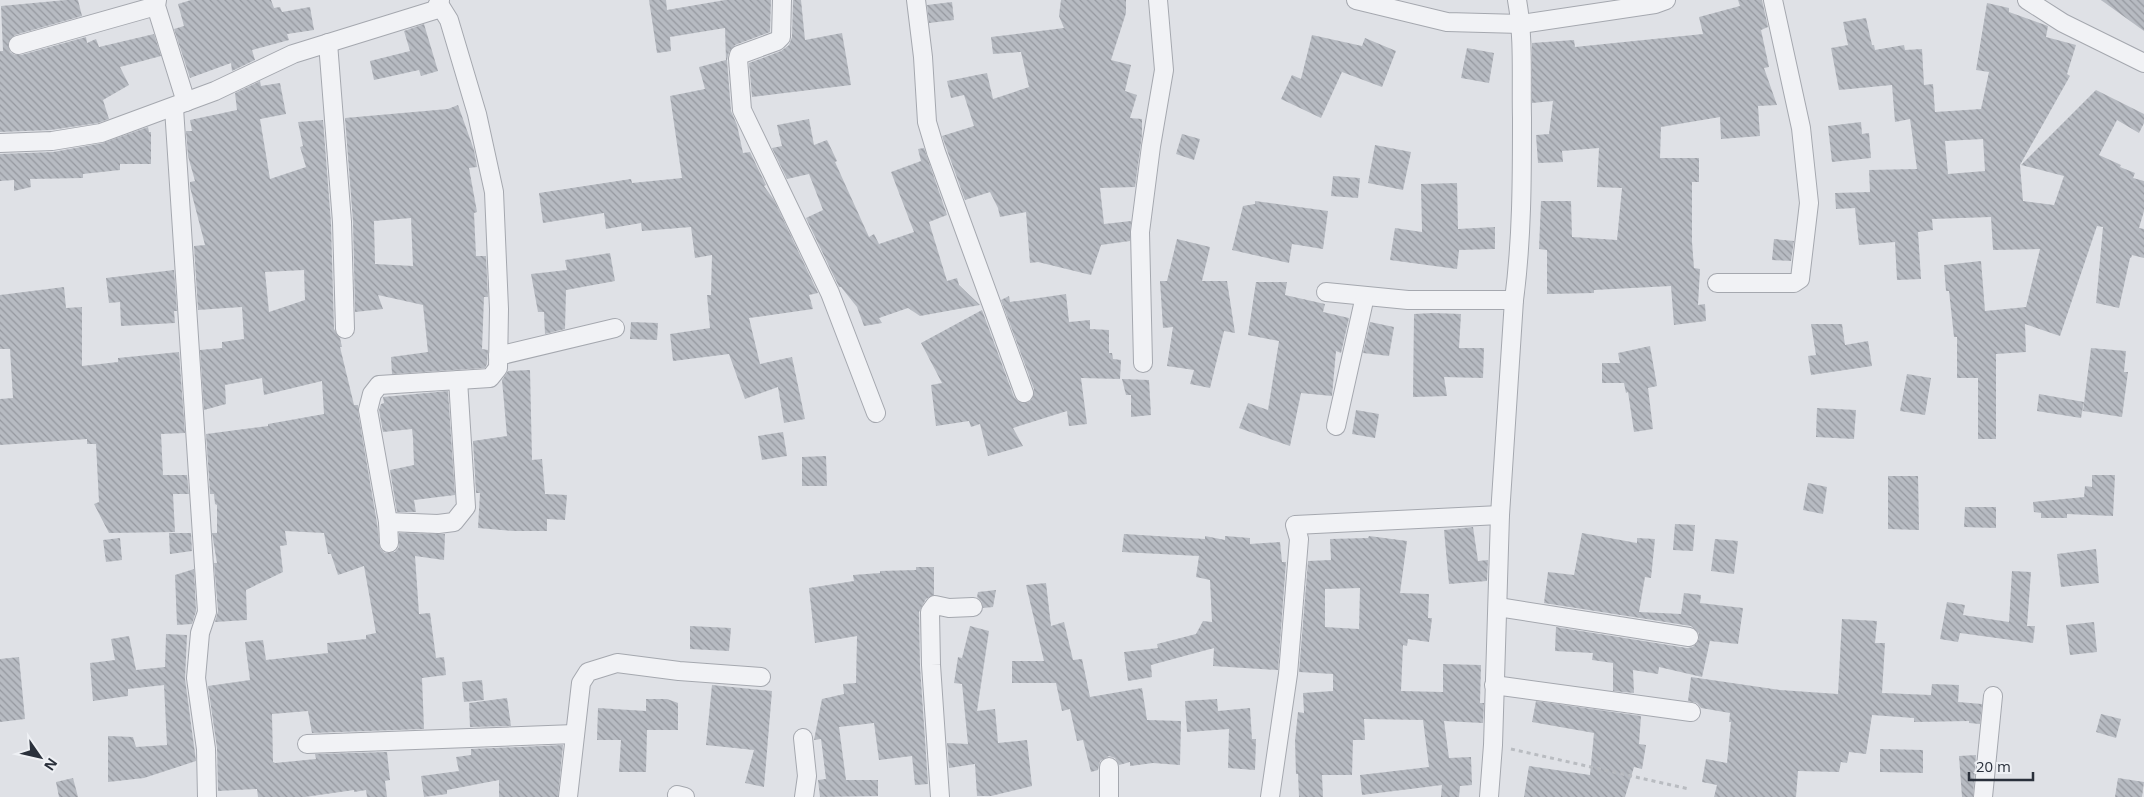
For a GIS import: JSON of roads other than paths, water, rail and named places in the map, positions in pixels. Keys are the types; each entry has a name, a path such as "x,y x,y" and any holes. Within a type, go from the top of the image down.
{"street":[{"path":"782,0 781,37 777,41 739,55 742,110 830,293 876,413"},
{"path":"916,0 923,58 927,122 936,152 1024,393"},
{"path":"1143,363 1140,232 1164,70 1158,0"},
{"path":"1356,0 1447,22 1521,24 1658,1"},
{"path":"1489,797 1493,745 1500,515 1514,300 1518,267 1521,182 1521,24 1518,0"},
{"path":"1717,283 1794,283 1800,279 1810,203 1801,128 1773,0"},
{"path":"2027,0 2063,23 2144,63"},
{"path":"0,143 52,141 101,133 215,91 294,54 435,10 439,2"},
{"path":"389,543 388,522 368,410 372,394 379,385 490,378 498,368 499,309 494,192 477,114 449,20 439,2"},
{"path":"18,45 156,3 180,105 207,612 200,633 196,678 206,749 207,797"},
{"path":"328,43 342,222 345,329"},
{"path":"1326,292 1408,300 1514,300"},
{"path":"1336,426 1365,296"},
{"path":"498,356 615,328"},
{"path":"388,522 438,524 454,522 466,507 458,380"},
{"path":"1270,797 1288,674 1299,539 1295,526 1500,515"},
{"path":"940,797 931,665 930,612 935,605 949,608 973,607"},
{"path":"1498,607 1689,637"},
{"path":"568,797 581,683 588,672 617,663 679,671 761,677"},
{"path":"1494,685 1691,712"},
{"path":"1983,797 1993,696"},
{"path":"307,744 575,734"},
{"path":"803,738 807,776 804,797"},
{"path":"1108,767 1109,797"}]}
